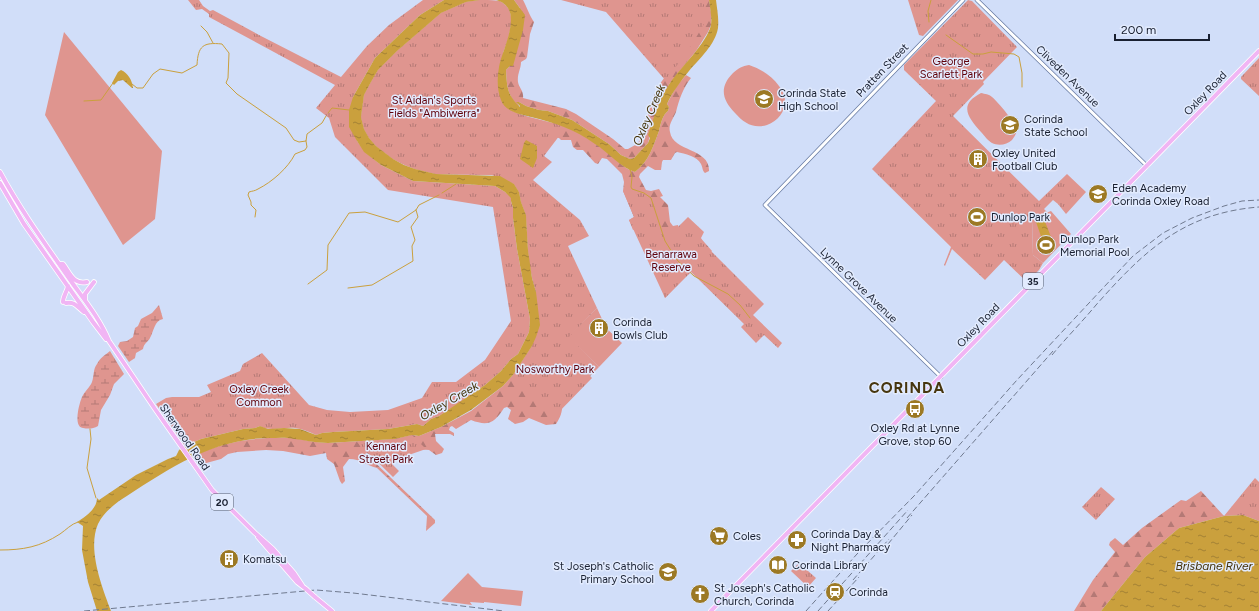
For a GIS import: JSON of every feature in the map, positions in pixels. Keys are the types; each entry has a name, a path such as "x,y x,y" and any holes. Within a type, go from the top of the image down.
{"main road":[{"name":"Oxley Road","path":"711,611 1259,51"},
{"name":"Sherwood Road","path":"0,172 19,206 86,302 101,325 109,341"},
{"name":"Sherwood Road","path":"0,183 24,224 86,313 114,348 217,496 256,535 292,576 332,611"},
{"path":"59,264 63,264 74,280 81,283 87,282"},
{"path":"86,302 85,294 94,282"},
{"path":"68,286 68,290 63,298 64,302 76,304 86,313"}],"street":[{"name":"Pratten Street","path":"765,204 963,0"},
{"name":"Cliveden Avenue","path":"977,0 1147,166"},
{"name":"Lynne Grove Avenue","path":"765,204 940,377"}],"green space":[{"name":"Oxley Creek Common","path":"188,0 199,0 203,6 210,11 213,10 341,77 367,46 389,25 423,0 444,0 420,15 375,58 353,97 357,141 365,152 381,165 413,181 495,186 512,198 511,201 517,249 530,319 529,332 518,354 511,359 501,371 485,385 439,416 431,419 423,426 417,424 388,429 333,432 316,435 295,428 268,429 260,426 201,439 185,446 156,404 166,398 199,397 211,392 207,385 240,371 243,364 262,353 309,405 327,410 350,412 388,410 422,398 432,382 456,382 485,360 511,321 493,207 388,190 335,137 329,118 316,108 335,85 209,17 209,14 202,9 196,10"},
{"name":"St Aidan's Sports Fields \"Ambiwerra\"","path":"480,0 500,1 509,9 511,21 508,39 503,51 508,110 566,127 544,156 552,162 533,180 580,220 589,236 568,246 597,308 569,337 599,367 590,376 592,378 555,416 513,375 532,346 536,292 529,263 526,215 519,192 514,184 492,175 436,174 405,165 393,159 376,146 364,129 361,117 364,95 371,82 378,70 397,51 441,13 466,2"},
{"name":"Nosworthy Park","path":"493,0 501,2 507,7 511,14 510,31 499,66 497,79 499,97 505,106 520,114 565,126 583,135 625,167 635,172 644,163 655,143 663,117 668,111 669,107 667,104 676,87 686,75 691,78 678,103 676,112 670,124 670,132 678,143 704,158 708,164 709,171 705,173 702,165 694,157 677,152 671,160 663,160 661,170 655,170 648,166 639,177 646,190 651,191 659,189 663,196 660,197 668,205 670,222 673,226 678,225 680,232 686,238 698,235 712,251 702,262 697,261 696,267 688,272 689,273 665,298 664,292 661,288 663,284 659,281 661,277 655,275 652,260 648,260 648,254 644,250 645,245 641,244 638,235 640,230 638,227 633,230 629,220 634,217 623,191 624,182 622,174 607,159 602,158 598,164 595,163 583,150 577,150 573,147 571,140 561,140 559,138 538,136 527,138 525,135 525,129 510,119 499,99 495,86 496,68 507,31 504,23 481,8 447,20 410,60 405,64 394,68 393,70 395,71 405,70 390,76 382,83 370,103 369,115 381,139 397,153 441,167 454,163 470,165 501,165 515,173 529,188 531,205 539,210 538,216 533,217 533,221 545,227 556,239 555,244 546,249 548,250 555,246 559,249 546,257 546,262 553,261 559,256 564,258 566,262 564,270 553,276 546,285 545,296 550,321 559,306 565,301 584,300 580,306 565,311 563,316 565,329 547,334 544,341 547,344 555,346 562,342 564,342 565,345 559,373 561,380 558,384 562,404 559,419 556,424 546,425 529,418 523,422 515,424 508,419 511,410 507,407 504,408 498,417 491,422 482,423 471,420 456,429 452,426 450,427 449,430 454,433 454,436 450,434 435,434 436,441 444,449 442,453 436,455 429,450 415,449 390,460 365,453 435,520 435,523 426,531 427,516 377,468 357,460 349,459 343,467 345,481 342,484 334,464 327,459 326,453 310,456 283,451 266,450 237,452 228,454 221,459 199,465 192,456 229,443 252,439 291,438 328,443 395,439 412,435 419,436 441,427 471,411 503,386 513,375 532,346 540,325 536,292 532,278 528,250 526,215 519,192 514,184 500,175 436,174 405,165 393,159 376,146 364,129 361,117 364,95 371,82 378,70 397,51 441,13 466,2"},
{"path":"514,0 523,0 534,22 530,34 527,57 521,62 518,76 518,82 523,93 523,98 566,109 576,114 625,149 637,144 640,140 653,98 659,85 670,70 690,0 709,0 711,25 696,51 670,83 658,105 648,143 634,158 630,159 621,155 609,144 572,120 517,102 520,108 512,99 507,86 506,70 510,66 520,8"},
{"path":"561,0 704,0 704,24 666,81 606,12"},
{"path":"908,0 958,0 923,36 919,35"},
{"name":"Dunlop Park","path":"968,0 972,1 1017,47 953,116 1039,201 1067,174 1086,192 1066,214 1053,200 1044,209 1047,212 1032,218 1033,255 1043,263 1039,270 1027,282 1004,260 985,280 952,249 945,266 944,265 951,247 872,169 936,101 904,70 904,65"},
{"path":"64,32 162,151 155,219 123,245 45,115"},
{"path":"1259,58 1259,96 1241,79 1241,77"},
{"path":"749,65 770,76 783,91 785,97 784,108 781,114 773,122 767,125 753,126 745,122 738,117 725,98 724,88 729,78 739,69"},
{"path":"981,93 992,97 1002,107 1013,122 1016,132 1010,142 1000,145 994,144 976,127 969,116 967,107 969,102"},
{"name":"Benarrawa Reserve","path":"631,187 646,194 652,200 665,240 688,217 704,232 701,238 703,243 764,304 753,315 782,343 778,348 764,335 756,343 741,327 744,324 691,272 665,298 629,220 634,217 623,191"},
{"name":"Dunlop Park Memorial Pool","path":"1051,211 1071,234 1043,263 1033,255 1032,218"},
{"path":"159,305 163,319 156,324 143,349 136,353 135,358 129,362 118,346 120,342 127,341 133,337 135,328 138,326 141,319 152,313"},
{"path":"597,308 606,328 622,343 599,367 568,337"},
{"path":"110,351 124,374 114,384 110,395 101,410 98,426 94,428 80,427 77,420 81,400 92,382 94,370 98,362"},
{"name":"Kennard Street Park","path":"412,435 426,449 400,458 392,464 399,471 393,477 357,442 395,439"},
{"path":"1255,478 1259,482 1259,521 1243,515 1224,516"},
{"path":"1101,487 1115,499 1096,520 1082,507"},
{"path":"1201,491 1224,516 1179,528 1145,557 1101,611 1074,611 1093,580 1115,552 1109,545 1110,542 1115,538 1123,545 1142,528 1181,500 1186,501"},
{"path":"799,563 816,578 808,587 791,571"},
{"path":"468,573 482,587 523,591 521,606 470,602 472,605 441,601"}],"water":[{"name":"Oxley Creek","path":"444,0 480,0 466,2 441,13 397,51 378,70 364,95 361,117 364,129 376,146 393,159 404,165 436,174 500,176 514,184 519,192 526,215 528,250 532,278 536,292 540,325 532,346 513,375 503,386 471,410 441,427 419,436 412,435 395,439 328,443 285,438 249,439 209,450 190,458 154,478 119,501 104,514 98,524 95,534 95,556 100,580 111,611 97,611 88,582 82,550 83,526 77,522 93,509 97,498 99,500 136,475 176,456 179,450 185,446 201,439 243,429 260,426 268,429 300,429 316,435 333,432 388,429 417,424 423,426 431,419 439,416 485,385 518,354 529,332 530,319 517,249 511,198 495,186 413,181 381,165 364,152 349,127 349,110 353,97 375,58 420,15"},
{"name":"Oxley Creek","path":"496,0 514,0 525,15 523,30 513,66 510,66 506,70 508,90 512,99 520,107 516,102 539,110 548,111 572,120 609,144 621,155 630,159 634,158 648,143 650,138 648,135 652,122 666,89 699,47 708,32 711,25 709,0 716,0 718,28 714,40 710,46 677,86 667,104 669,107 668,111 663,117 655,143 644,163 635,172 625,167 600,147 580,134 557,124 513,112 503,104 499,92 498,75 501,59 510,30 511,20 510,11 505,4"},
{"path":"121,70 129,77 133,88 123,80 118,81 114,85 112,83 118,72"},
{"path":"526,140 537,146 537,158 533,168 520,159"},
{"path":"1044,219 1053,242 1044,245 1036,222"},
{"name":"Brisbane River","path":"1243,515 1259,521 1259,611 1101,611 1145,557 1179,528 1224,516"}],"waterway":[{"path":"929,22 928,11 931,0"},
{"path":"201,26 207,32 213,43"},
{"path":"946,35 973,54 991,52 1014,54 1019,57 1022,73 1022,87"},
{"path":"132,84 137,88 143,88 153,74 160,69 182,73 197,65 200,49 210,44 222,44 229,53 228,78 226,83 237,94 286,128 294,140 299,142 306,141 307,134 322,123 326,116"},
{"path":"84,101 101,100 113,83"},
{"path":"328,113 332,108 349,110"},
{"path":"255,217 256,210 251,205 248,195 249,192 256,190 274,179 295,154 305,150 307,147 306,141"},
{"path":"630,169 632,189 644,193 651,198 665,241 677,260 694,276 728,294 740,305 750,318"},
{"path":"442,193 456,184"},
{"path":"308,284 327,270 328,245 349,213 365,212 398,222 416,210 419,205 439,195"},
{"path":"348,288 372,285 413,261 412,246 415,240 411,227 418,217 416,210"},
{"path":"90,429 91,439 87,468 96,498"},
{"path":"0,550 38,545 60,534 78,522"}],"railway":[{"path":"806,611 857,554 914,496 1017,380 1133,256 1163,233 1192,218 1242,201 1259,200"},
{"path":"1052,355 1131,268 1167,238 1187,226 1208,217 1232,211 1259,207"},
{"path":"907,518 1053,351"},
{"path":"818,611 908,510"},
{"path":"888,544 912,515"},
{"path":"853,580 889,539"},
{"path":"828,611 859,577"},
{"path":"84,611 316,590 504,611"}],"place":[{"name":"Corinda State High School","path":"764,99"},
{"name":"Corinda State School","path":"1010,125"},
{"name":"Oxley United Football Club","path":"978,159"},
{"name":"Eden Academy Corinda Oxley Road","path":"1098,194"},
{"name":"Dunlop Park","path":"977,217"},
{"name":"Dunlop Park Memorial Pool","path":"1046,245"},
{"name":"Corinda Bowls Club","path":"599,328"},
{"name":"Oxley Rd at Lynne Grove, stop 60","path":"915,409"},
{"name":"Coles","path":"719,536"},
{"name":"Corinda Day & Night Pharmacy","path":"797,540"},
{"name":"Komatsu","path":"229,559"},
{"name":"Corinda Library","path":"778,565"},
{"name":"St Joseph's Catholic Primary School","path":"668,572"},
{"name":"Corinda","path":"835,592"},
{"name":"St Joseph's Catholic Church, Corinda","path":"700,594"}],"district":[{"name":"CORINDA","path":"907,388"}],"park label":[{"name":"George Scarlett Park","path":"951,67"}]}
